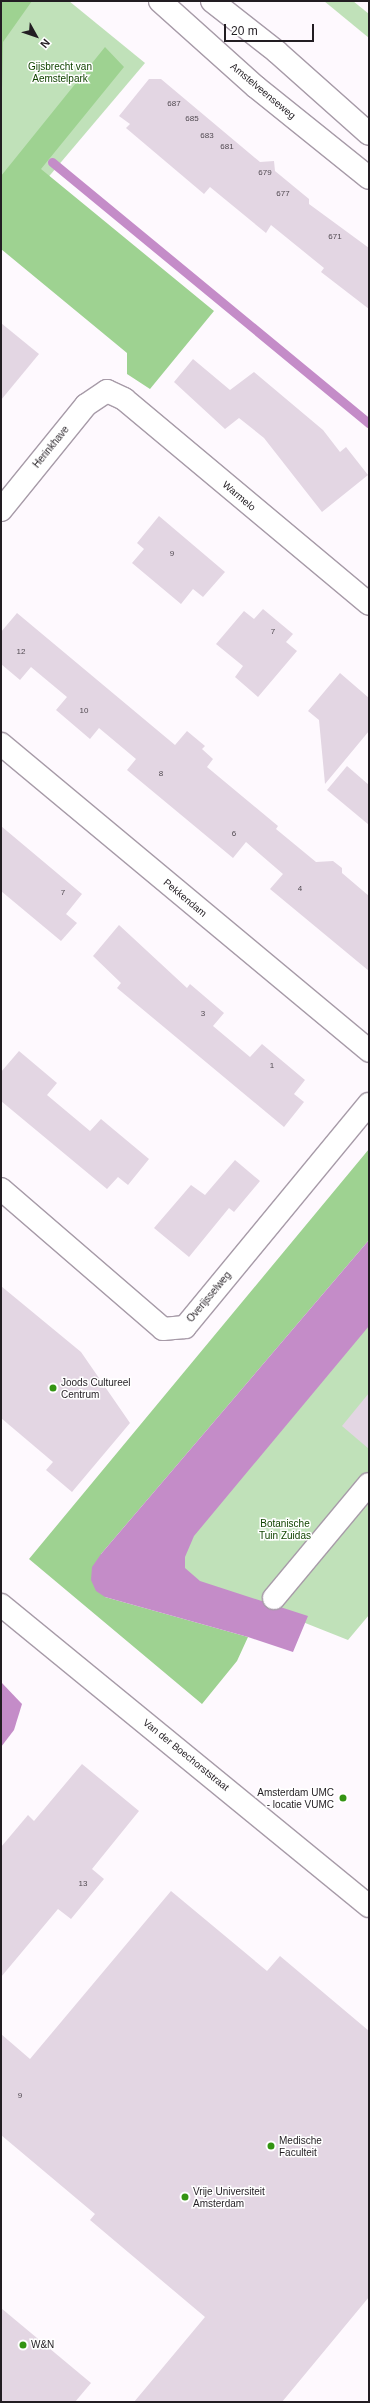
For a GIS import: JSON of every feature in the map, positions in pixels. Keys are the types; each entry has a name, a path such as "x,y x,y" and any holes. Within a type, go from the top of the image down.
{"street":[{"name":"Amstelveenseweg","path":"160,1 256,87 369,178"},
{"path":"212,1 277,52 369,134"},
{"name":"Herinkhave","path":"1,510 86,405 107,391"},
{"name":"Warmelo","path":"107,391 124,399 369,604"},
{"name":"Pekkendam","path":"1,744 369,1051"},
{"name":"Overijsselweg","path":"1,1189 163,1330 184,1327 369,1104"},
{"path":"274,1598 369,1484"},
{"name":"Van der Boechorststraat","path":"1,1605 369,1906"}],"green space":[{"name":"Gijsbrecht van Aemstelpark","path":"1,1 69,1 145,63 1,233"},
{"path":"1,1 32,1 3,42 2,89"},
{"path":"324,1 353,1 369,14 369,38"},
{"path":"105,47 124,67 41,169 214,311 150,389 127,374 127,353 1,249 1,176"},
{"path":"369,1149 369,1240 101,1554 105,1597 248,1637 237,1661 202,1704 29,1559"},
{"name":"Botanische Tuin Zuidas","path":"369,1298 369,1615 348,1640 275,1611 167,1594 159,1548"}],"shaded area":[{"path":"369,1240 369,1326 194,1536 185,1557 185,1568 200,1581 308,1616 293,1652 248,1637 105,1597 96,1591 91,1580 92,1567 101,1554"},
{"path":"1,1682 22,1704 14,1730 1,1747"}],"building":[{"path":"149,79 161,79 260,162 274,161 275,171 309,199 309,204 369,248 369,309 321,272 324,268 271,225 266,233 210,187 204,194 126,128 130,124 119,116"},
{"path":"1,323 39,354 1,400"},
{"path":"193,359 230,390 254,372 323,430 340,452 346,447 368,475 322,512 264,438 239,418 225,429 174,382"},
{"path":"159,516 225,572 203,597 193,589 181,604 132,563 144,549 137,543"},
{"path":"263,609 293,634 286,642 297,651 258,697 235,677 243,666 216,644 244,611 254,619"},
{"path":"17,613 175,745 187,731 205,746 202,749 213,759 207,767 278,826 276,829 316,862 333,861 342,868 342,873 369,896 369,971 270,889 283,874 246,842 233,858 127,770 136,759 99,728 90,739 56,710 67,697 31,667 20,680 1,664 1,632"},
{"path":"340,673 369,698 369,731 325,784 319,720 308,711"},
{"path":"347,766 369,785 369,825 327,790"},
{"path":"1,826 82,894 66,914 77,923 61,941 1,891"},
{"path":"119,925 187,988 190,984 224,1013 213,1026 250,1057 262,1044 305,1080 294,1094 304,1102 284,1127 117,988 121,983 93,956"},
{"path":"19,1051 57,1083 47,1095 90,1131 101,1119 149,1159 128,1185 118,1177 107,1189 1,1101 1,1072"},
{"path":"235,1160 260,1181 234,1212 229,1208 189,1257 154,1228 191,1185 205,1195"},
{"name":"Joods Cultureel Centrum","path":"1,1286 81,1352 130,1423 72,1492 46,1470 53,1462 1,1418"},
{"path":"369,1393 369,1449 342,1426"},
{"path":"82,1764 139,1811 92,1869 104,1879 71,1919 58,1909 1,1977 1,1847 28,1815 34,1821"},
{"name":"Medische Faculteit","path":"171,1891 267,1971 280,1956 369,2031 369,2297 282,2402 134,2402 205,2317 90,2220 95,2214 1,2135 1,2034 30,2059"},
{"name":"W&N","path":"1,2308 91,2383 75,2402 1,2402"}],"waterway":[{"path":"52,162 369,423"}],"place":[{"name":"Joods Cultureel Centrum","path":"53,1388"},
{"name":"Amsterdam UMC - locatie VUMC","path":"343,1798"},
{"name":"Medische Faculteit","path":"271,2146"},
{"name":"Vrije Universiteit Amsterdam","path":"185,2197"},
{"name":"W&N","path":"23,2345"}]}
